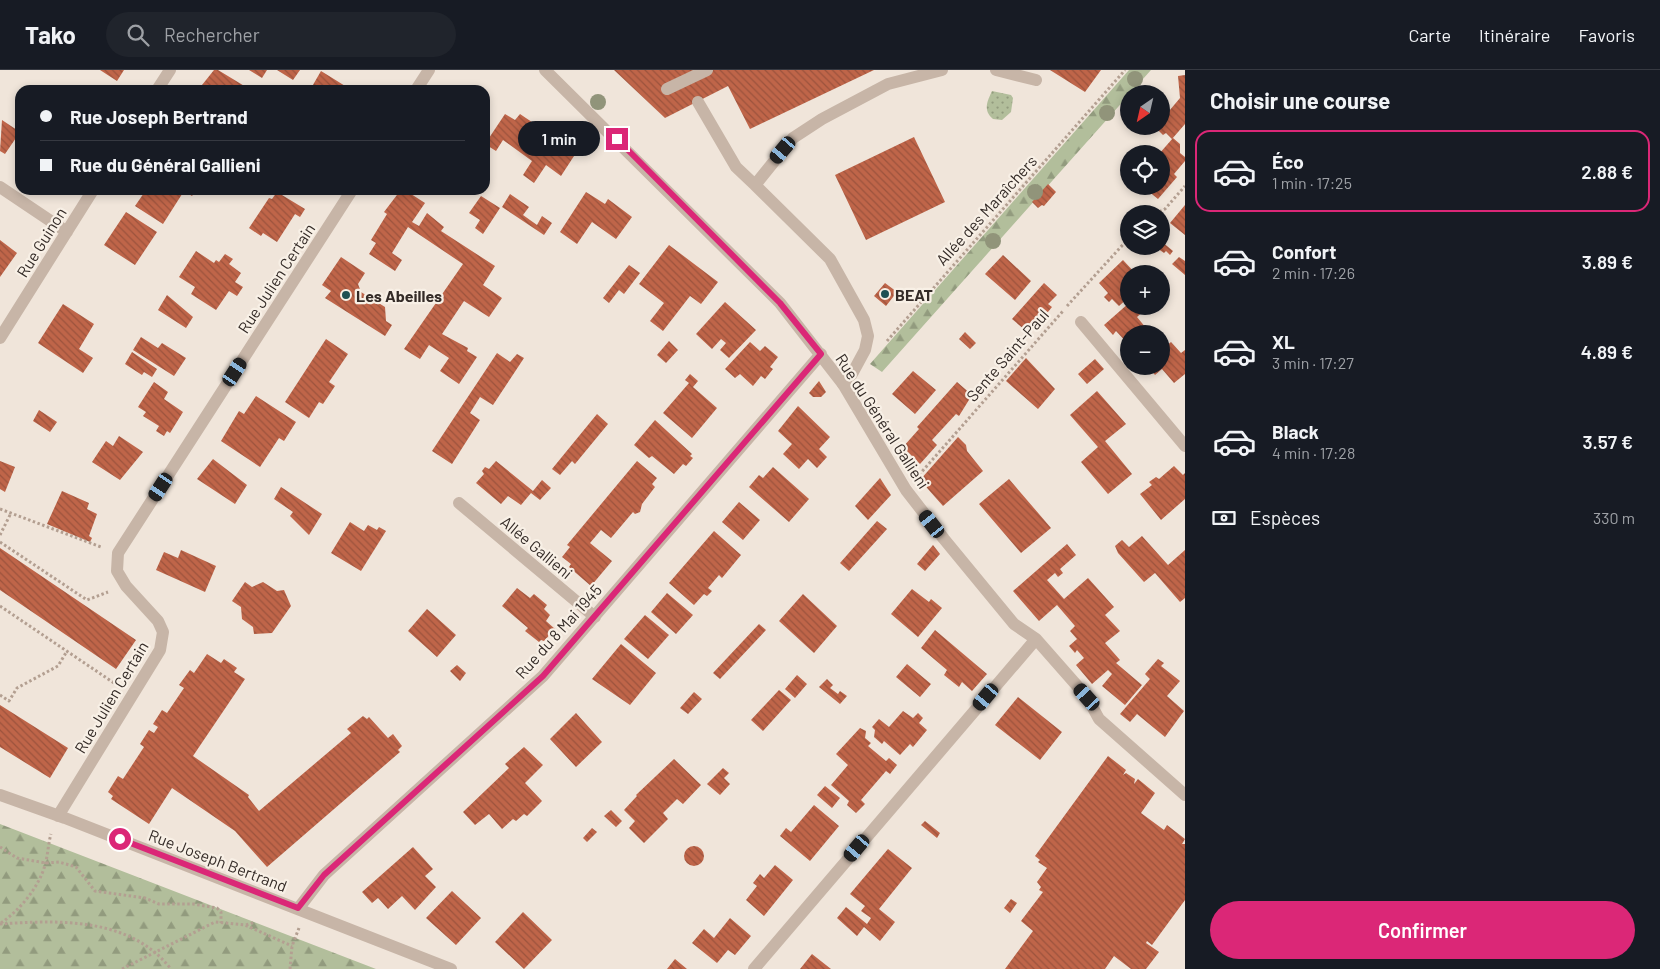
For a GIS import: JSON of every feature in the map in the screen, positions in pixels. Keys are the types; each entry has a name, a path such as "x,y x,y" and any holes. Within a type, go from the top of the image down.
{"street":[{"path":"160,85 170,70"},
{"path":"419,85 429,70"},
{"name":"Rue du Général Gallieni","path":"546,70 744,264 780,303 843,384 906,490 1014,624 1036,639 1087,697 1099,719 1185,795"},
{"path":"667,89 707,70"},
{"path":"755,185 793,138 822,119 888,84 942,70"},
{"path":"996,70 1036,80"},
{"path":"698,102 736,166 830,259 864,320 868,336 866,350 852,374 843,384"},
{"path":"0,187 66,232"},
{"name":"Rue Guinon","path":"0,338 90,195"},
{"name":"Rue Julien Certain","path":"58,816 160,650 163,632 158,621 126,586 117,571 118,553 349,195"},
{"path":"1081,322 1185,446"},
{"name":"Rue du 8 Mai 1945","path":"298,908 324,875 543,676 821,354"},
{"name":"Allée Gallieni","path":"459,503 595,617"},
{"path":"754,969 1036,639"},
{"name":"Rue Joseph Bertrand","path":"0,795 298,908 451,969"}],"path":[{"name":"Allée des Maraîchers","path":"881,348 1126,70"},
{"path":"1168,205 1185,186"},
{"name":"Sente Saint-Paul","path":"906,490 1120,248"},
{"path":"0,509 118,553"},
{"path":"0,535 12,513"},
{"path":"0,542 87,600 126,586"},
{"path":"0,606 132,695"},
{"path":"0,695 9,700 17,688 58,666 67,651"},
{"path":"0,923 13,915 35,886 46,863 48,843"},
{"path":"0,847 17,858 46,863 60,862 76,867 95,891 145,898 159,904 193,904 217,908 221,912 221,923"},
{"path":"122,969 214,922 245,925 292,946"},
{"path":"245,925 255,922"},
{"path":"0,923 78,923 124,933 158,952 171,969"},
{"path":"290,969 292,946 295,938"}],"green space":[{"path":"1129,70 1151,70 1138,85 1120,85 1120,105 882,372 870,364"},
{"path":"992,91 1011,95 1013,98 1011,112 1002,120 993,119 988,112 987,102"},
{"path":"0,824 376,969 0,969"}],"building":[{"path":"100,70 124,70 117,81"},
{"path":"214,70 218,70 243,85 202,85"},
{"path":"249,70 267,70 262,78"},
{"path":"277,70 300,70 293,80"},
{"path":"614,70 874,70 750,129 728,86 665,118"},
{"path":"1050,70 1101,70 1085,92"},
{"path":"321,71 344,85 313,85"},
{"path":"1185,75 1185,124 1172,139 1168,135 1170,135 1170,110 1180,98 1178,76"},
{"path":"505,114 515,120 520,114 551,135 560,121 573,131 567,141 574,145 569,153 574,156 561,176 546,165 534,183 523,175 532,161 503,140 496,151 490,147 490,136"},
{"path":"2,120 15,129 15,139 5,154 0,151"},
{"path":"914,137 945,202 866,240 835,175"},
{"path":"1173,138 1180,144 1180,153 1185,157 1185,161 1174,174 1177,177 1170,185 1170,145 1167,145"},
{"path":"1048,184 1056,192 1044,206 1042,205 1038,208 1032,202"},
{"path":"586,192 605,204 608,199 632,217 616,239 592,222 577,244 560,232"},
{"path":"510,194 529,207 523,215 537,225 542,216 552,223 544,235 502,207"},
{"path":"143,195 181,195 163,224 135,206"},
{"path":"275,195 282,195 305,209 300,217 295,214 277,242 263,233 261,236 249,228 269,198 272,199"},
{"path":"397,195 413,195 425,203 412,222 419,226 427,213 444,227 441,231 495,266 483,285 502,298 489,317 464,301 442,334 468,348 467,351 477,357 459,384 440,371 449,358 429,345 420,359 404,349 463,264 408,227 392,253 402,260 395,271 369,254 376,243 371,240 387,214 384,212"},
{"path":"1153,195 1161,195 1158,199"},
{"path":"481,196 500,208 483,234 475,228 480,220 469,213"},
{"path":"1185,205 1185,235 1170,223"},
{"path":"126,212 157,232 135,265 104,245"},
{"path":"0,240 17,253 0,277"},
{"path":"669,245 718,282 701,304 690,296 663,331 650,321 664,303 639,284"},
{"path":"196,251 214,263 216,260 219,262 225,254 233,259 229,264 241,273 235,282 243,287 237,296 229,291 216,310 191,294 195,287 179,277"},
{"path":"1003,255 1031,281 1015,300 985,274"},
{"name":"Les Abeilles","path":"341,257 365,273 358,284 361,292 385,307 386,321 392,325 385,336 325,298 331,291 322,285"},
{"path":"1179,257 1185,261 1185,275 1172,264"},
{"path":"1123,260 1128,265 1120,265 1119,306 1112,299 1109,302 1104,297 1108,293 1099,283"},
{"path":"629,265 640,273 624,294 619,290 609,303 603,298"},
{"name":"BEAT","path":"885,283 897,292 886,306 874,296"},
{"path":"1044,283 1057,295 1048,304 1052,307 1043,318 1039,315 1025,330 1012,319"},
{"path":"167,295 193,317 186,328 158,310"},
{"path":"725,302 756,330 729,358 720,350 726,343 721,339 712,349 696,334"},
{"path":"63,304 94,324 79,349 93,358 83,373 38,343"},
{"path":"1120,311 1120,315 1139,315 1137,317 1144,325 1120,325 1120,335 1116,331 1113,335 1104,325"},
{"path":"965,332 976,343 970,349 959,339"},
{"path":"141,337 158,348 162,343 186,358 174,376 133,350"},
{"path":"326,339 348,354 329,382 335,386 323,404 319,402 309,418 285,402"},
{"path":"669,341 678,350 666,363 657,355"},
{"path":"750,342 760,351 765,346 778,357 770,367 773,369 765,379 761,376 753,386 740,374 735,378 725,369"},
{"path":"1170,343 1181,353 1185,350 1185,374 1174,383 1167,375 1170,375"},
{"path":"132,352 157,369 152,377 144,372 142,375 125,364"},
{"path":"497,353 510,362 517,354 524,358 493,405 480,397 470,413 480,420 452,464 432,451"},
{"path":"1026,358 1055,389 1038,409 1006,381"},
{"path":"1095,359 1104,369 1087,384 1078,374"},
{"path":"913,371 936,390 915,414 892,394"},
{"path":"690,374 698,381 693,387 717,408 692,438 663,413 689,383 685,380"},
{"path":"819,381 826,392 821,397 813,397 809,393"},
{"path":"154,382 168,392 164,399 183,412 170,433 167,431 164,436 156,431 159,426 143,416 146,412 138,407"},
{"path":"957,382 972,395 959,416 956,414 932,440 937,445 920,464 903,447 919,429 917,427"},
{"path":"1097,391 1126,424 1105,441 1132,474 1108,494 1081,462 1098,447 1070,415"},
{"path":"256,396 296,422 284,441 279,438 260,467 221,441 239,411 244,414"},
{"path":"798,406 830,437 819,449 827,457 817,468 808,459 799,469 783,454 792,444 778,431"},
{"path":"39,410 57,422 50,432 33,421"},
{"path":"597,414 608,424 575,464 572,461 560,475 552,469"},
{"path":"655,420 692,454 690,456 693,458 686,466 683,464 674,474 652,456 649,458 634,445"},
{"path":"119,436 143,452 120,480 92,462 106,441 113,446"},
{"path":"958,437 966,445 967,451 983,471 943,506 920,480"},
{"path":"213,459 247,485 235,504 197,479"},
{"path":"0,461 15,467 5,492 0,489"},
{"path":"496,461 533,491 542,480 551,488 540,500 531,493 521,505 508,496 501,504 476,483 484,474 482,471 485,467 489,469"},
{"path":"637,461 657,478 652,484 655,487 642,504 640,512 635,514 633,512 611,538 601,530 590,543 612,561 591,586 569,567 571,564 562,557 570,547 567,545"},
{"path":"1174,466 1183,475 1185,473 1185,499 1161,520 1140,494 1152,485 1149,482 1156,477 1159,479"},
{"path":"773,467 809,499 789,522 749,487 759,475 763,478"},
{"path":"880,478 891,495 868,520 855,506"},
{"path":"1009,479 1051,528 1021,553 979,504"},
{"path":"281,487 322,514 309,535 290,516 293,512 274,499"},
{"path":"62,491 89,503 87,509 97,514 89,536 92,538 90,542 47,524"},
{"path":"739,502 760,520 743,540 722,522"},
{"path":"877,521 887,529 849,571 840,563"},
{"path":"350,522 364,531 368,525 377,530 379,527 386,531 361,571 331,553"},
{"path":"714,531 741,555 722,578 719,575 708,588 712,591 707,596 704,594 694,605 669,583"},
{"path":"1142,536 1168,565 1185,550 1185,598 1180,602 1155,573 1144,582 1118,553 1115,546 1122,540 1129,547"},
{"path":"1067,544 1076,555 1060,569 1063,573 1058,577 1055,573 1047,580 1064,599 1088,578 1114,607 1105,615 1120,631 1105,643 1120,660 1116,663 1142,685 1125,705 1102,686 1112,674 1108,670 1092,684 1076,665 1084,658 1077,650 1075,653 1069,646 1077,639 1070,631 1075,626 1057,605 1039,621 1013,591"},
{"path":"933,545 940,554 925,571 917,564"},
{"path":"0,548 136,640 116,669 0,590"},
{"path":"181,550 216,566 205,592 156,570 164,552 178,558"},
{"path":"245,582 252,587 263,582 277,591 284,590 291,606 272,633 254,634 253,627 242,619 241,607 232,601"},
{"path":"517,588 530,598 534,594 547,605 544,609 550,615 546,621 555,629 544,641 541,640 539,642 525,631 528,628 502,606"},
{"path":"912,589 929,602 931,599 942,608 918,637 891,614"},
{"path":"667,593 693,615 676,634 651,612"},
{"path":"803,594 837,626 814,653 779,621"},
{"path":"427,609 456,635 437,657 408,631"},
{"path":"645,615 669,635 648,659 624,639"},
{"path":"759,624 766,630 720,679 713,673"},
{"path":"935,630 987,674 972,691 962,682 959,687 944,675 947,670 921,648"},
{"path":"621,644 656,673 630,705 592,679"},
{"path":"207,654 221,663 224,659 237,668 234,672 245,679 193,756 249,795 248,797 259,811 351,733 347,729 363,716 367,719 369,717 388,738 393,734 402,746 398,750 400,752 267,867 235,831 172,788 149,824 111,799 113,796 108,792 118,776 123,779 144,747 140,744 149,730 154,733 158,727 153,724 162,710 167,713 184,688 179,685 190,670 194,673"},
{"path":"1158,659 1164,663 1161,666 1180,681 1167,696 1184,711 1165,737 1137,714 1130,722 1120,714 1150,679 1145,674"},
{"path":"907,664 931,684 920,697 896,677"},
{"path":"457,665 466,673 460,681 450,671"},
{"path":"797,675 807,684 795,698 785,689"},
{"path":"827,679 833,685 830,688 838,694 840,691 847,696 840,704 819,687"},
{"path":"779,690 791,700 763,731 751,720"},
{"path":"694,692 702,699 688,714 680,708"},
{"path":"1018,697 1062,732 1040,760 995,725"},
{"path":"0,705 68,748 50,778 0,747"},
{"path":"903,711 913,718 918,713 923,718 919,723 927,730 913,747 910,744 900,755 884,741 882,744 874,737 875,730 872,727 879,719 889,727"},
{"path":"576,713 602,742 576,767 550,739"},
{"path":"860,728 866,731 865,738 871,743 868,746 886,761 889,758 897,765 890,774 886,771 861,800 865,804 856,813 847,805 849,801 831,785 848,765 836,754"},
{"path":"524,747 543,765 525,783 542,801 527,816 524,814 516,821 513,819 502,829 489,814 475,825 463,812 509,768 505,764"},
{"path":"1108,756 1126,770 1123,775 1126,773 1135,779 1134,784 1138,779 1155,793 1141,813 1164,830 1167,825 1185,839 1182,844 1185,844 1185,900 1152,945 1147,941 1146,943 1159,952 1146,969 1131,969 1114,956 1105,969 1005,969 1033,931 1021,921 1043,892 1039,890 1041,887 1037,882 1047,868 1038,862 1040,860 1035,856"},
{"path":"674,759 701,785 683,804 677,799 663,813 668,819 644,843 629,828 635,821 624,810 636,795"},
{"path":"723,768 729,773 724,778 730,784 720,795 707,784"},
{"path":"825,786 840,798 832,808 817,795"},
{"path":"814,805 839,826 810,861 780,836 786,828 791,832"},
{"path":"611,810 622,821 616,827 604,816"},
{"path":"925,821 940,833 937,838 921,825"},
{"path":"592,828 597,832 587,842 583,838"},
{"path":"694,846 701,849 704,856 701,863 694,866 687,863 684,856 687,849"},
{"path":"413,847 433,869 425,876 436,887 415,910 402,896 388,909 378,898 372,903 362,892"},
{"path":"888,849 912,868 879,909 895,922 880,941 864,927 857,936 837,918 846,907 867,924 871,918 861,911 865,906 850,894"},
{"path":"775,865 793,880 764,916 746,900 757,886 753,883 760,874 764,878"},
{"path":"452,891 481,918 456,945 426,918"},
{"path":"1011,899 1017,903 1010,913 1004,908"},
{"path":"523,912 552,940 524,969 495,942"},
{"path":"730,918 751,936 735,955 728,950 717,963 692,943 704,929 714,938"},
{"path":"812,954 831,969 800,969"},
{"path":"675,959 687,969 667,969"}],"place":[{"name":"BEAT","path":"885,294"},
{"name":"Les Abeilles","path":"346,295"}],"route":[{"path":"120,839 298,908 306,895 324,875 543,676 821,354 780,303 617,139"}]}
